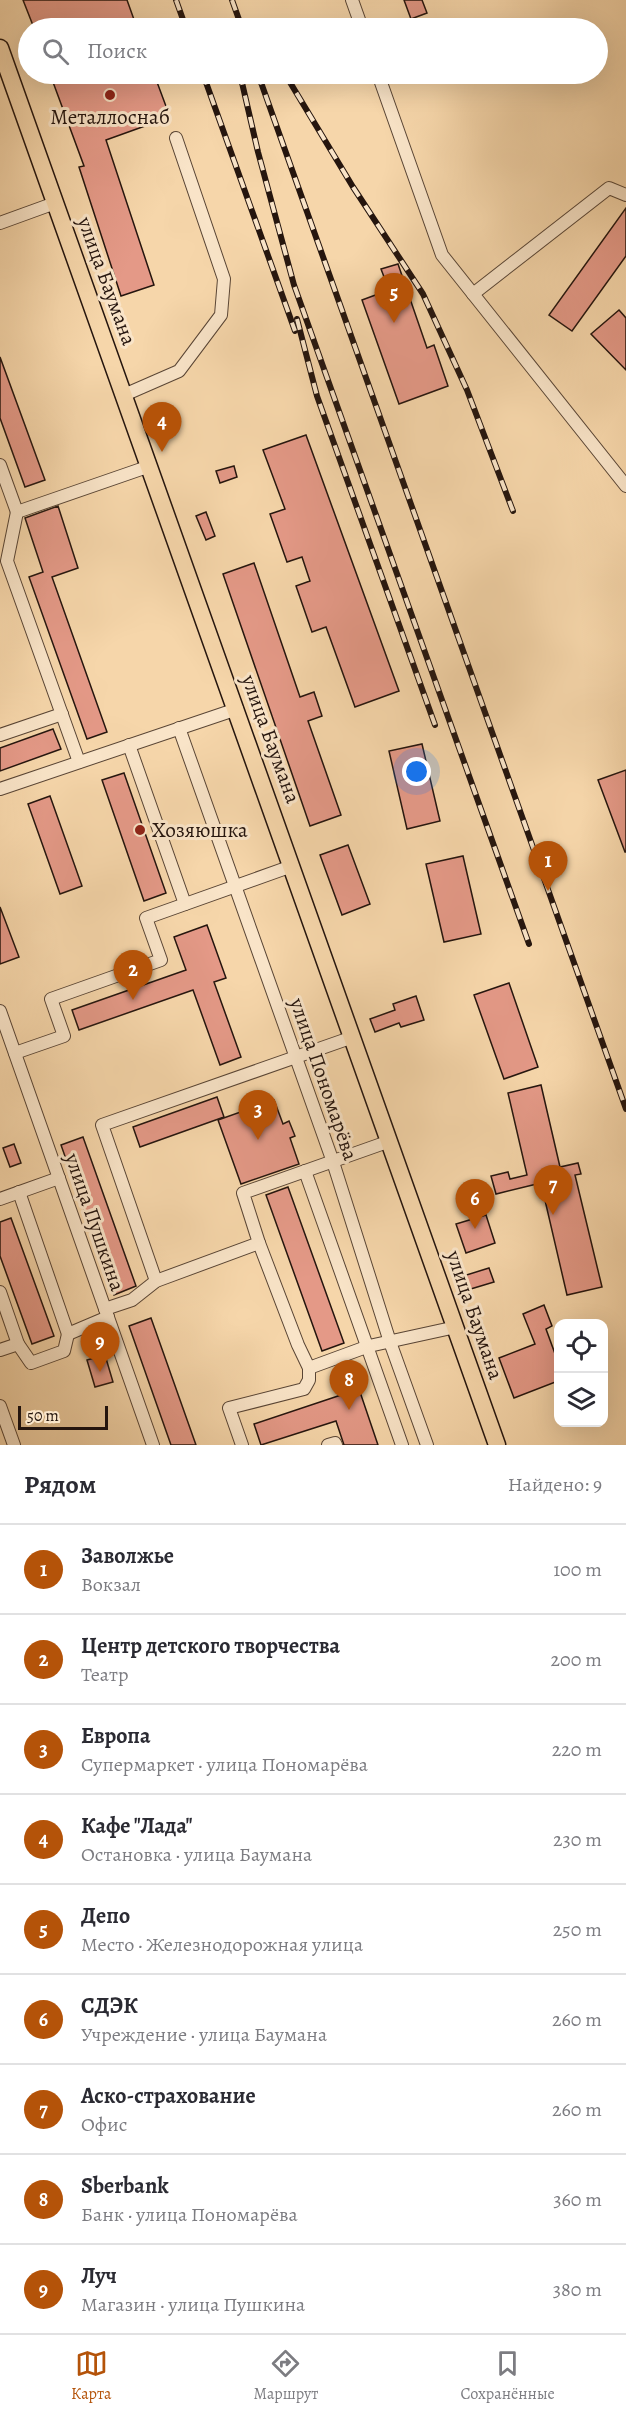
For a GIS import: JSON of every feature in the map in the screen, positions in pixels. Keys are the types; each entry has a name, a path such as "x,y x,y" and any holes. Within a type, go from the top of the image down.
{"main road":[{"name":"улица Баумана","path":"0,48 497,1445"}],"street":[{"path":"352,0 358,18"},
{"path":"382,84 442,255 626,486"},
{"path":"124,395 179,371 221,315 224,279 176,138"},
{"path":"473,294 609,188 626,195"},
{"path":"0,223 55,203"},
{"path":"0,465 17,512 7,561 79,762"},
{"path":"17,512 150,466"},
{"path":"0,789 237,709"},
{"path":"0,735 62,714"},
{"name":"улица Пономарёва","path":"179,728 333,1162 390,1342 425,1440"},
{"path":"129,745 185,904"},
{"path":"15,1053 64,1036 51,999 161,960 146,918 292,866"},
{"name":"улица Пушкина","path":"0,1011 153,1445"},
{"path":"156,1281 102,1125 353,1037"},
{"path":"242,1445 229,1408 304,1389 309,1380 309,1368 259,1244 243,1193 390,1141"},
{"path":"305,1171 369,1346 402,1445"},
{"path":"0,1199 59,1178"},
{"path":"0,1292 18,1344 31,1363 64,1352 68,1334 19,1192"},
{"path":"68,1334 132,1300 156,1281 259,1244"},
{"path":"309,1368 369,1346 456,1327"},
{"path":"0,1350 18,1344"},
{"path":"0,1406 14,1445"},
{"path":"412,1445 425,1440"},
{"path":"328,1445 335,1443 336,1445"}],"building":[{"path":"23,0 127,0 133,18 30,18"},
{"path":"404,0 422,0 427,13 411,18"},
{"path":"54,84 158,84 170,117 106,140 154,285 121,296 79,167 84,166"},
{"path":"626,208 626,256 572,331 549,315"},
{"path":"398,264 427,348 434,345 448,386 399,404 362,300 389,290 381,269"},
{"path":"619,310 626,318 626,370 591,334"},
{"path":"0,357 45,480 25,487 0,418"},
{"path":"306,435 399,691 355,707 326,627 312,632 296,586 310,581 302,557 287,562 270,514 285,509 263,450"},
{"path":"234,466 237,477 220,483 216,471"},
{"path":"58,506 78,568 52,577 107,732 87,739 29,577 43,572 25,518"},
{"path":"206,512 215,536 206,540 196,516"},
{"path":"254,563 300,697 314,692 322,716 308,721 341,815 310,826 223,574"},
{"path":"53,729 61,749 0,771 0,748"},
{"path":"422,744 440,821 407,829 389,751"},
{"path":"626,770 626,852 625,852 598,780"},
{"path":"124,773 166,893 144,901 102,780"},
{"path":"50,796 82,886 60,894 28,804"},
{"path":"348,845 370,904 342,915 320,855"},
{"path":"463,856 481,934 444,942 426,864"},
{"path":"0,907 19,957 0,964"},
{"path":"207,925 226,978 214,982 241,1057 220,1065 193,990 79,1030 72,1010 186,970 174,937"},
{"path":"509,983 538,1067 504,1079 474,995"},
{"path":"416,996 424,1020 401,1027 399,1023 375,1032 370,1019 395,1010 393,1004"},
{"path":"541,1085 560,1167 578,1163 581,1174 575,1175 602,1287 567,1295 541,1183 496,1194 491,1176 508,1172 510,1179 527,1175 508,1093"},
{"path":"217,1097 224,1117 140,1147 133,1127"},
{"path":"274,1100 283,1124 289,1121 295,1136 290,1138 299,1164 241,1184 218,1120"},
{"path":"83,1137 136,1286 114,1295 61,1145"},
{"path":"14,1144 21,1163 10,1167 3,1148"},
{"path":"288,1187 344,1343 322,1351 266,1195"},
{"path":"486,1215 495,1243 466,1253 456,1224"},
{"path":"11,1218 54,1336 32,1344 0,1256 0,1222"},
{"path":"489,1268 494,1282 464,1291 460,1277"},
{"path":"544,1305 552,1326 546,1329 554,1351 554,1383 514,1398 499,1358 535,1344 523,1314"},
{"path":"151,1318 196,1445 171,1445 129,1326"},
{"path":"105,1355 113,1382 95,1387 87,1360"},
{"path":"359,1389 378,1445 344,1445 336,1421 261,1445 254,1424"}],"railway":[{"path":"176,0 182,18"},
{"path":"232,0 238,18"},
{"path":"207,84 295,331"},
{"path":"242,84 294,285 529,944"},
{"path":"262,84 626,1109"},
{"path":"291,84 353,187 423,294 467,390 513,511"},
{"path":"297,319 317,396 435,725"}],"place":[{"name":"Металлоснаб","path":"110,95"},
{"name":"Депо","path":"394,323"},
{"name":"Кафе \"Лада\"","path":"162,452"},
{"name":"Хозяюшка","path":"140,830"},
{"name":"Заволжье","path":"548,891"},
{"name":"Центр детского творчества","path":"133,1000"},
{"name":"Европа","path":"258,1140"},
{"name":"Аско-страхование","path":"553,1215"},
{"name":"СДЭК","path":"475,1229"},
{"name":"Луч","path":"100,1372"},
{"name":"Sberbank","path":"349,1410"}]}
